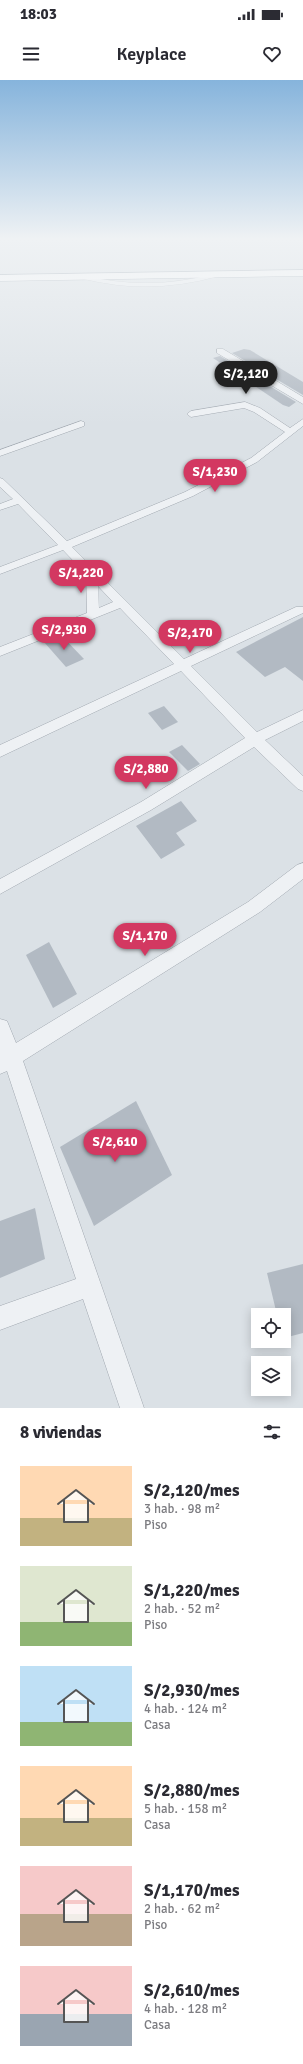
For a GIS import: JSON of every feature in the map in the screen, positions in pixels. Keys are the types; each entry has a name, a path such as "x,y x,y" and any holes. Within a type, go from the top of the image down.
{"street":[{"path":"220,351 303,402"},
{"path":"191,414 245,405 257,410 291,432"},
{"path":"0,572 189,494 254,460 303,422"},
{"path":"0,453 81,424"},
{"path":"0,481 183,664 255,739 303,785"},
{"path":"0,508 20,500"},
{"path":"92,572 94,614"},
{"path":"0,652 122,603"},
{"path":"0,751 300,610"},
{"path":"0,888 146,806 255,739 303,715"},
{"path":"6,1060 254,907 303,870"},
{"path":"0,1028 6,1060 90,1285 132,1408"},
{"path":"0,1318 90,1285"}],"building":[{"path":"244,349 250,350 303,382 303,395 232,353"},
{"path":"220,356 296,402 289,407 283,405 213,358"},
{"path":"303,617 303,681 285,667 265,677 236,652"},
{"path":"61,635 84,659 66,667 44,642"},
{"path":"164,706 178,722 162,730 148,713"},
{"path":"182,745 200,764 188,771 169,752"},
{"path":"181,801 197,821 176,833 185,845 161,859 136,826"},
{"path":"49,942 77,994 53,1008 26,955"},
{"path":"136,1101 172,1175 94,1226 60,1147"},
{"path":"35,1208 45,1259 0,1278 0,1221"},
{"path":"303,1264 303,1333 291,1336 291,1308 275,1308 267,1273"}]}
